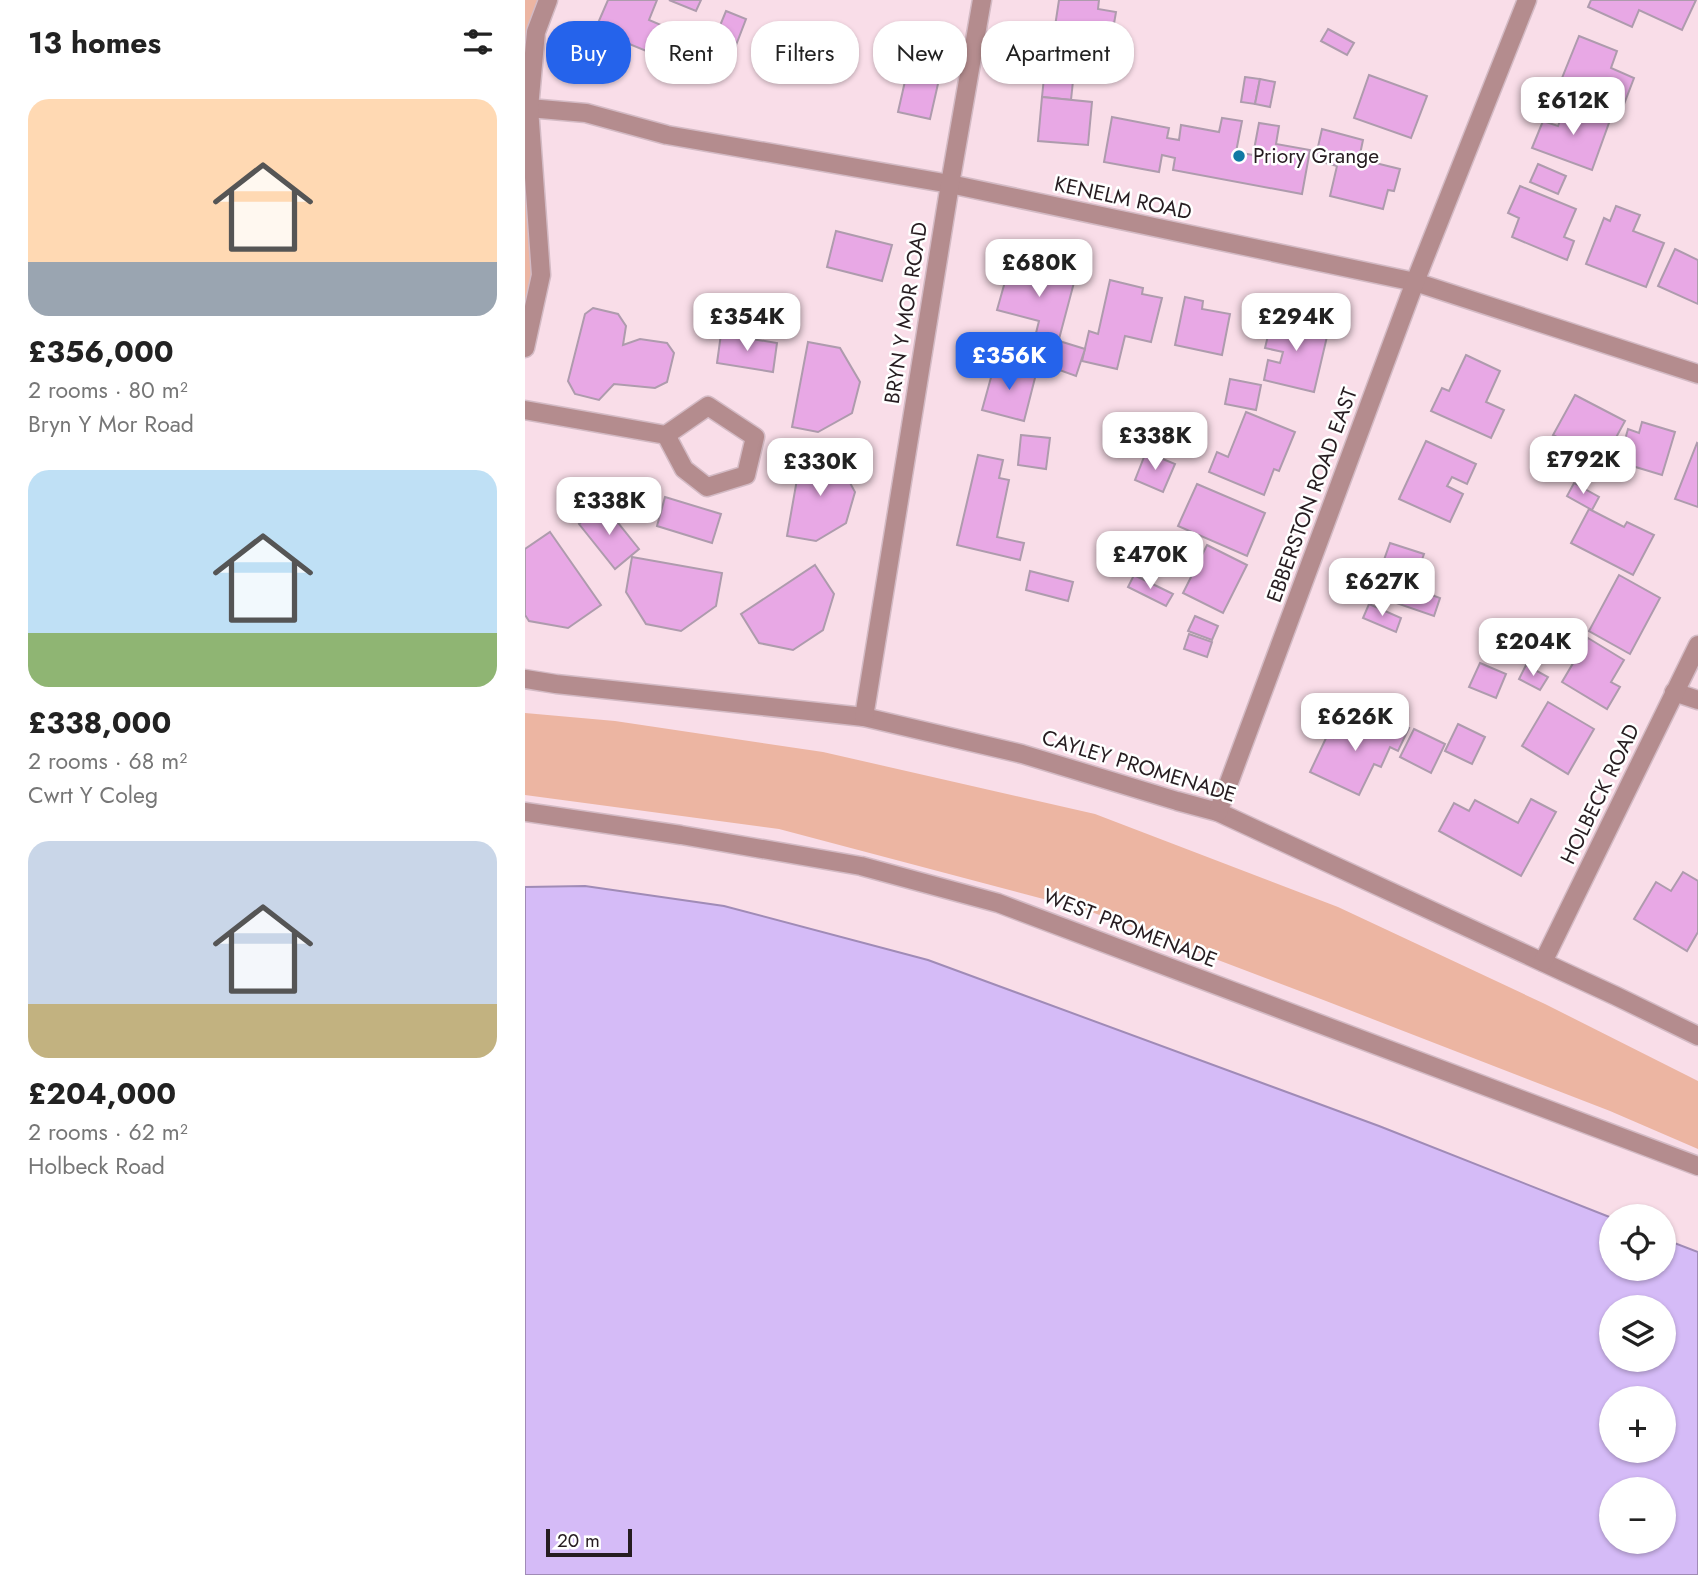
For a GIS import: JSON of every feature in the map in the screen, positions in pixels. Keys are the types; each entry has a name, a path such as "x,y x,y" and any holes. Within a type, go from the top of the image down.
{"street":[{"path":"525,348 541,275 529,108 536,32 548,0"},
{"name":"BRYN Y MOR ROAD","path":"864,717 982,0"},
{"name":"EBBERSTON ROAD EAST","path":"1218,812 1415,282 1527,0"},
{"name":"KENELM ROAD","path":"529,108 586,113 667,135 950,184 1415,282 1698,374"},
{"path":"525,410 666,435 708,406 755,437 746,475 707,486 684,469 666,435"},
{"name":"HOLBECK ROAD","path":"1543,962 1698,645"},
{"name":"CAYLEY PROMENADE","path":"525,679 864,717 1022,754 1218,812 1698,1036"},
{"path":"1674,692 1698,700"},
{"name":"WEST PROMENADE","path":"525,812 861,866 998,903 1698,1166"}],"shaded area":[{"path":"525,0 548,0 536,32 541,275 525,349"},
{"path":"525,713 615,721 823,752 1095,814 1338,907 1545,1004 1698,1081 1698,1149 1610,1111 1089,911 779,829 525,795"},
{"path":"585,886 724,906 928,960 1379,1126 1599,1213 1599,1281 1676,1281 1676,1244 1698,1252 1698,1575 525,1575 525,887"}],"building":[{"path":"608,0 657,0 649,20 651,21 645,21 645,50 631,45 631,21 599,21"},
{"path":"669,0 701,0 696,11"},
{"path":"1059,0 1099,0 1098,9 1116,12 1114,21 1056,21"},
{"path":"1591,0 1696,0 1682,30 1639,10 1632,27 1588,7"},
{"path":"726,11 746,19 737,43 737,21 722,21"},
{"path":"1328,29 1354,43 1347,55 1321,41"},
{"path":"1579,36 1617,51 1611,68 1634,78 1621,112 1558,88"},
{"path":"1369,75 1427,96 1411,138 1354,118"},
{"path":"1245,77 1260,79 1255,104 1241,102"},
{"path":"1260,79 1275,82 1270,107 1255,104"},
{"path":"904,84 938,84 930,119 898,112"},
{"path":"1043,84 1073,84 1071,100 1042,97"},
{"path":"1042,97 1092,102 1088,145 1038,141"},
{"path":"1566,105 1610,120 1592,170 1532,148 1543,121 1558,126"},
{"name":"Priory Grange","path":"1112,117 1169,128 1167,138 1179,140 1181,125 1219,132 1222,118 1242,121 1236,152 1253,155 1259,123 1279,126 1276,144 1310,150 1302,194 1173,170 1175,158 1162,155 1159,172 1104,162"},
{"path":"1322,129 1363,140 1359,159 1400,169 1394,191 1388,190 1383,209 1330,196 1337,166 1315,160"},
{"path":"1538,164 1566,176 1558,194 1530,182"},
{"path":"1520,186 1576,209 1564,237 1574,241 1567,260 1512,237 1519,218 1508,213"},
{"path":"1616,206 1640,215 1633,231 1664,243 1646,287 1586,264 1604,218 1610,221"},
{"path":"836,231 892,245 882,281 827,267"},
{"path":"1675,249 1698,260 1698,304 1658,286"},
{"path":"1048,267 1076,275 1059,339 1036,333 1039,321 997,310 1008,271 1045,281"},
{"path":"1110,280 1143,288 1142,294 1162,298 1151,342 1125,336 1117,369 1082,361 1089,331 1098,334"},
{"path":"1185,297 1203,301 1202,309 1230,314 1222,355 1175,345"},
{"path":"593,308 618,314 626,326 623,345 640,339 667,343 674,353 667,382 655,388 614,384 599,400 575,394 568,381 585,314"},
{"path":"1273,315 1329,328 1314,392 1264,380 1268,360 1280,363 1283,352 1265,348"},
{"path":"721,334 777,343 773,372 717,363"},
{"path":"1056,340 1085,349 1076,376 1048,366"},
{"path":"808,342 840,348 860,382 852,413 818,432 792,427"},
{"path":"1466,355 1500,371 1486,402 1504,410 1491,438 1431,411 1442,388 1449,391"},
{"path":"995,363 1036,374 1024,421 982,410"},
{"path":"1230,379 1261,385 1256,410 1225,404"},
{"path":"1575,395 1625,421 1606,456 1598,452 1590,467 1570,457 1575,447 1553,435"},
{"path":"1246,412 1295,432 1279,471 1274,469 1264,495 1209,472 1217,452 1228,457"},
{"path":"1642,422 1675,432 1662,475 1629,465 1632,457 1621,454 1628,429 1639,433"},
{"path":"1021,435 1050,438 1046,469 1018,465"},
{"path":"1426,441 1476,464 1467,484 1452,477 1447,486 1463,494 1450,522 1399,499"},
{"path":"1698,444 1698,507 1675,499"},
{"path":"802,451 836,457 855,492 846,523 816,541 787,536"},
{"path":"1146,452 1175,464 1163,492 1135,480"},
{"path":"978,455 1003,460 999,478 1009,480 997,537 1024,543 1020,560 957,545"},
{"path":"1574,483 1599,497 1592,510 1567,496"},
{"path":"1197,484 1265,513 1247,556 1178,526"},
{"path":"665,497 721,514 712,543 657,526"},
{"path":"603,504 639,549 615,569 579,524"},
{"path":"1589,509 1624,527 1627,522 1654,535 1633,575 1571,543"},
{"path":"550,532 601,605 568,628 529,621 525,615 525,549"},
{"path":"1390,543 1424,554 1416,577 1433,582 1429,594 1440,598 1434,616 1364,592 1372,568 1380,571"},
{"path":"1207,545 1247,565 1223,613 1183,593"},
{"path":"632,557 722,573 716,606 681,631 646,624 626,592"},
{"path":"815,565 834,594 823,630 793,650 759,643 741,614"},
{"path":"1030,571 1073,582 1068,601 1026,590"},
{"path":"1134,575 1173,594 1166,606 1128,587"},
{"path":"1619,575 1660,598 1630,654 1589,631"},
{"path":"1369,604 1401,618 1396,632 1363,618"},
{"path":"1195,616 1218,626 1212,640 1188,631"},
{"path":"1189,634 1212,642 1207,657 1184,649"},
{"path":"1588,638 1624,660 1611,682 1620,687 1607,709 1562,682"},
{"path":"1480,663 1506,674 1496,698 1469,687"},
{"path":"1526,665 1548,677 1540,690 1519,679"},
{"path":"1548,702 1594,729 1568,774 1522,746"},
{"path":"1345,714 1390,735 1396,722 1409,728 1398,751 1390,747 1381,767 1374,764 1359,795 1310,772 1327,736 1333,738"},
{"path":"1458,724 1485,737 1472,764 1445,751"},
{"path":"1414,729 1445,744 1431,773 1400,757"},
{"path":"1531,799 1556,812 1521,876 1439,831 1454,803 1469,811 1475,800 1518,823"},
{"path":"1683,872 1698,881 1698,932 1687,951 1634,919 1656,882 1671,891"}],"place":[{"name":"Priory Grange","path":"1239,156"}]}
